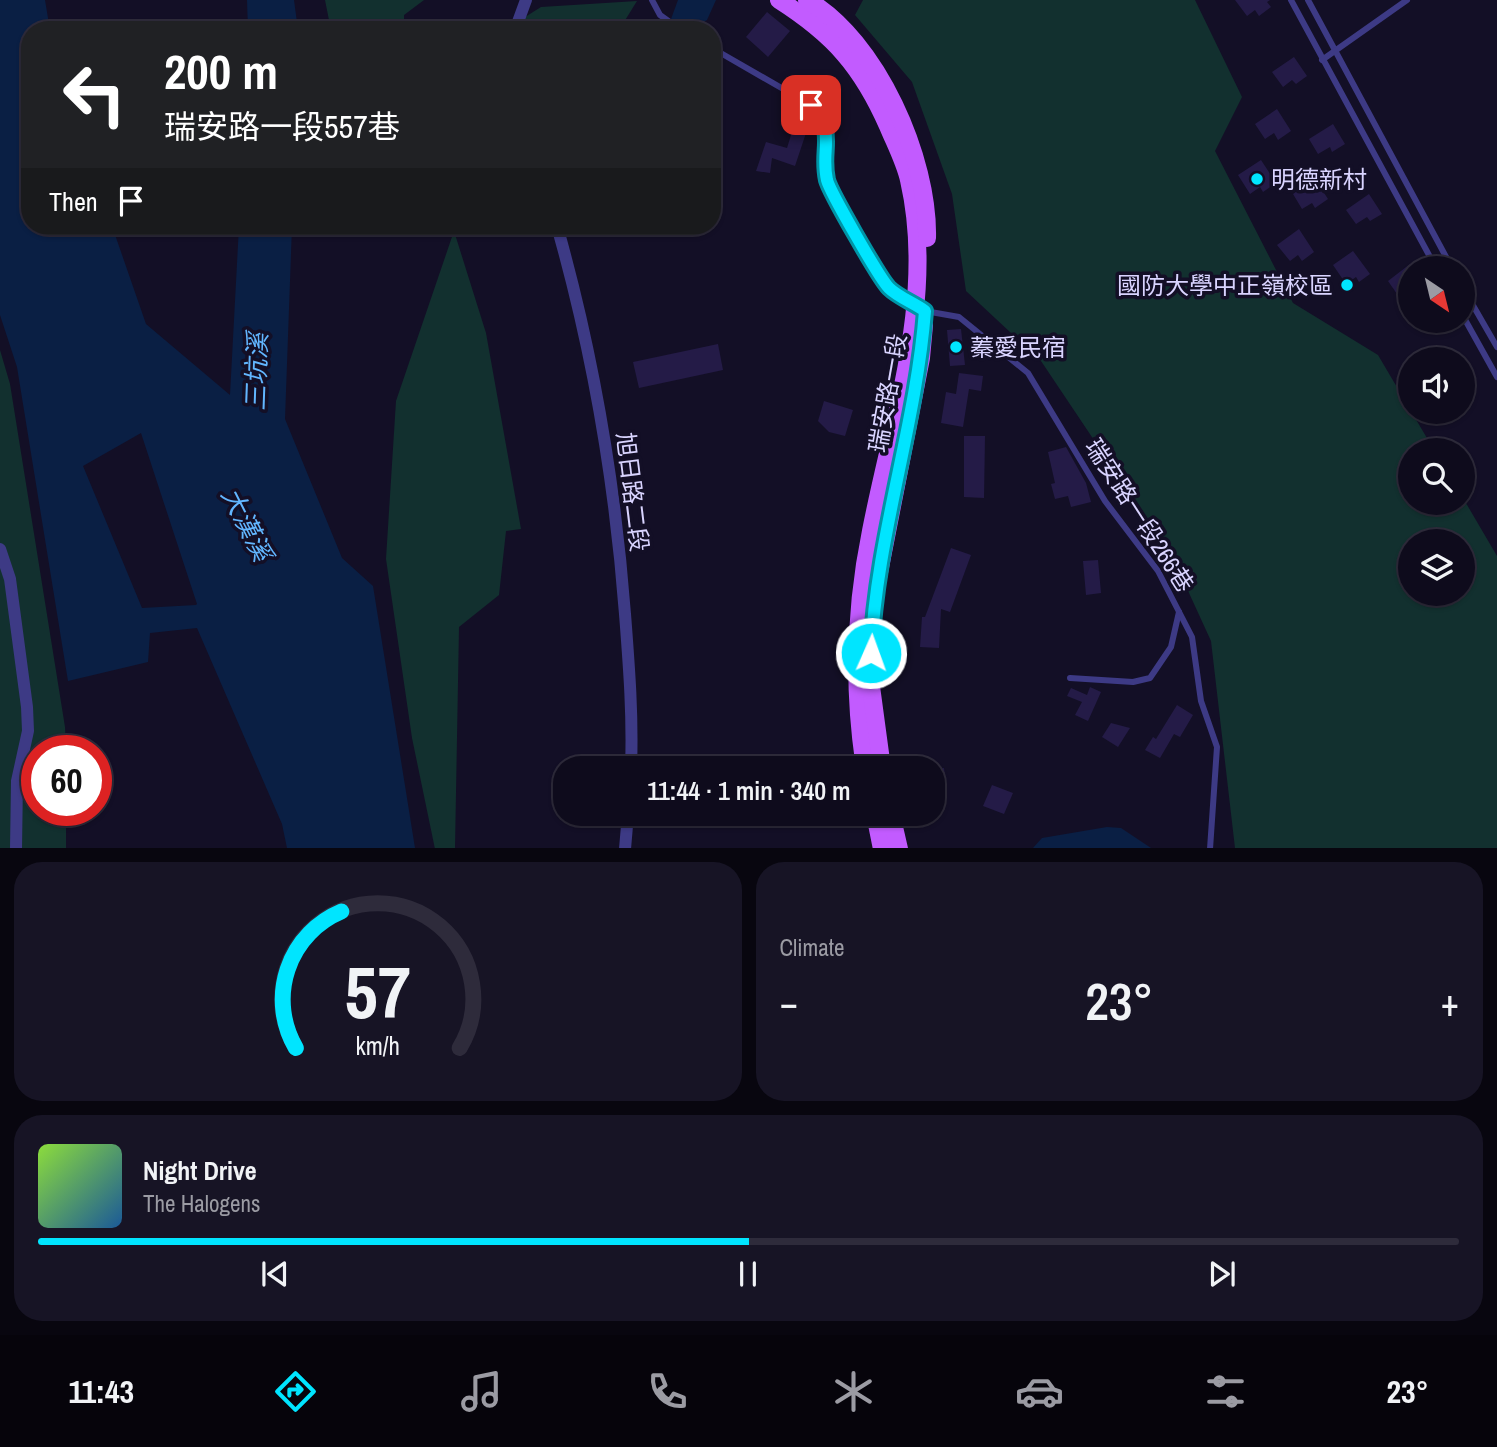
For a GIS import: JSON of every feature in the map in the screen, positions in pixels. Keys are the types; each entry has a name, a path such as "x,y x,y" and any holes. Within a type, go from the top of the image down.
{"main road":[{"path":"779,0 818,16"},
{"path":"807,0 818,16"},
{"name":"瑞安路一段","path":"818,16 878,103 909,180 917,267 921,358 873,603 870,679 880,756"},
{"name":"瑞安路一段","path":"863,756 856,666 859,618 870,532 904,386 919,307"},
{"path":"877,826 882,848"},
{"path":"893,826 898,848"}],"street":[{"path":"518,21 526,0"},
{"name":"旭日路二段","path":"559,235 590,355 610,472 629,670 631,756"},
{"path":"0,549 10,579 27,707 28,731 17,781 16,848"},
{"path":"625,848 627,826"}],"lane":[{"path":"652,0 660,15 668,21"},
{"path":"1291,0 1429,256"},
{"path":"1308,0 1445,256"},
{"path":"1322,60 1407,0"},
{"path":"721,53 811,105 825,121 828,135 825,164 831,191 889,288 919,307"},
{"name":"瑞安路一段266巷","path":"919,307 959,317 1028,373 1105,501 1158,571 1192,636 1201,702 1217,747 1210,848"},
{"path":"1475,309 1497,347"},
{"path":"1473,333 1497,376"},
{"path":"1070,678 1133,682 1150,678 1171,647 1179,612"}],"green space":[{"path":"325,0 424,0 404,15 404,21 329,21"},
{"path":"863,0 1195,0 1242,97 1215,151 1293,303 1378,355 1398,389 1398,424 1419,424 1427,438 1398,438 1398,515 1473,515 1497,556 1497,848 1235,848 1211,641 1173,558 1041,361 966,291 952,194 912,82 855,15"},
{"path":"637,1 625,21 521,21 541,7"},
{"path":"453,235 455,235 486,333 521,529 506,531 499,595 459,627 455,848 435,848 412,738 386,559 396,401"},
{"path":"0,350 10,384 65,727 65,735 21,735 21,826 66,826 66,848 0,848"}],"water":[{"path":"0,0 45,0 48,21 21,21 21,235 115,235 146,324 230,395 239,235 292,235 285,419 342,558 373,586 415,848 287,848 282,824 197,628 150,633 148,662 68,681 17,367 0,315","holes":["141,433 196,605 142,608 83,466"]},
{"path":"247,0 294,0 297,21 248,21"},
{"path":"678,0 716,0 705,21 671,19"},
{"path":"1107,827 1121,828 1151,848 1033,848 1042,838"}],"building":[{"path":"1235,0 1270,0 1267,2 1271,7 1259,16 1255,10 1247,16"},
{"path":"767,12 790,31 768,57 746,37"},
{"path":"1294,57 1307,76 1296,84 1292,80 1283,87 1272,72"},
{"path":"804,109 812,115 795,166 772,158 770,173 756,171 766,142 787,148 795,122 799,123"},
{"name":"明德新村","path":"1277,109 1291,131 1278,140 1274,133 1265,139 1255,124"},
{"name":"明德新村","path":"1333,124 1345,144 1332,152 1330,147 1318,154 1309,139"},
{"name":"明德新村","path":"1261,160 1276,183 1263,192 1260,187 1250,194 1238,175"},
{"name":"明德新村","path":"1315,179 1328,199 1315,208 1312,203 1302,209 1293,194"},
{"name":"明德新村","path":"1369,194 1382,214 1370,221 1367,217 1356,224 1346,210"},
{"name":"明德新村","path":"1299,229 1314,252 1302,261 1298,255 1290,261 1277,245"},
{"name":"明德新村","path":"1353,251 1370,274 1359,282 1356,277 1346,284 1333,265"},
{"path":"1398,273 1397,294 1388,281"},
{"name":"蓁愛民宿","path":"961,329 965,365 950,366 947,330"},
{"path":"718,344 723,370 639,388 633,362"},
{"path":"959,373 983,376 981,391 969,389 963,427 941,423 946,392 956,394"},
{"path":"824,401 853,410 845,436 829,432 818,421"},
{"path":"964,436 985,436 984,498 964,497"},
{"path":"1066,447 1086,483 1091,502 1071,507 1068,496 1055,499 1051,484 1055,483 1048,452"},
{"path":"951,548 971,555 950,612 941,609 939,648 920,647 922,617 925,617"},
{"path":"1098,560 1101,593 1086,595 1083,561"},
{"path":"1090,687 1101,692 1088,721 1075,715 1082,702 1067,696 1071,688 1087,695"},
{"path":"1177,705 1193,715 1180,737 1174,734 1160,758 1145,750 1153,737 1156,739"},
{"path":"1111,723 1130,728 1118,747 1102,737"},
{"path":"992,785 1013,793 1004,814 983,806"}],"place":[{"name":"明德新村","path":"1257,179"},
{"name":"國防大學中正嶺校區","path":"1347,285"},
{"name":"蓁愛民宿","path":"956,347"}],"route":[{"path":"811,105 825,121 828,135 825,164 831,191 889,288 925,311 921,358 873,603 871,653"}],"water label":[{"name":"三坑溪","path":"256,372"},
{"name":"大漢溪","path":"247,524"}]}
